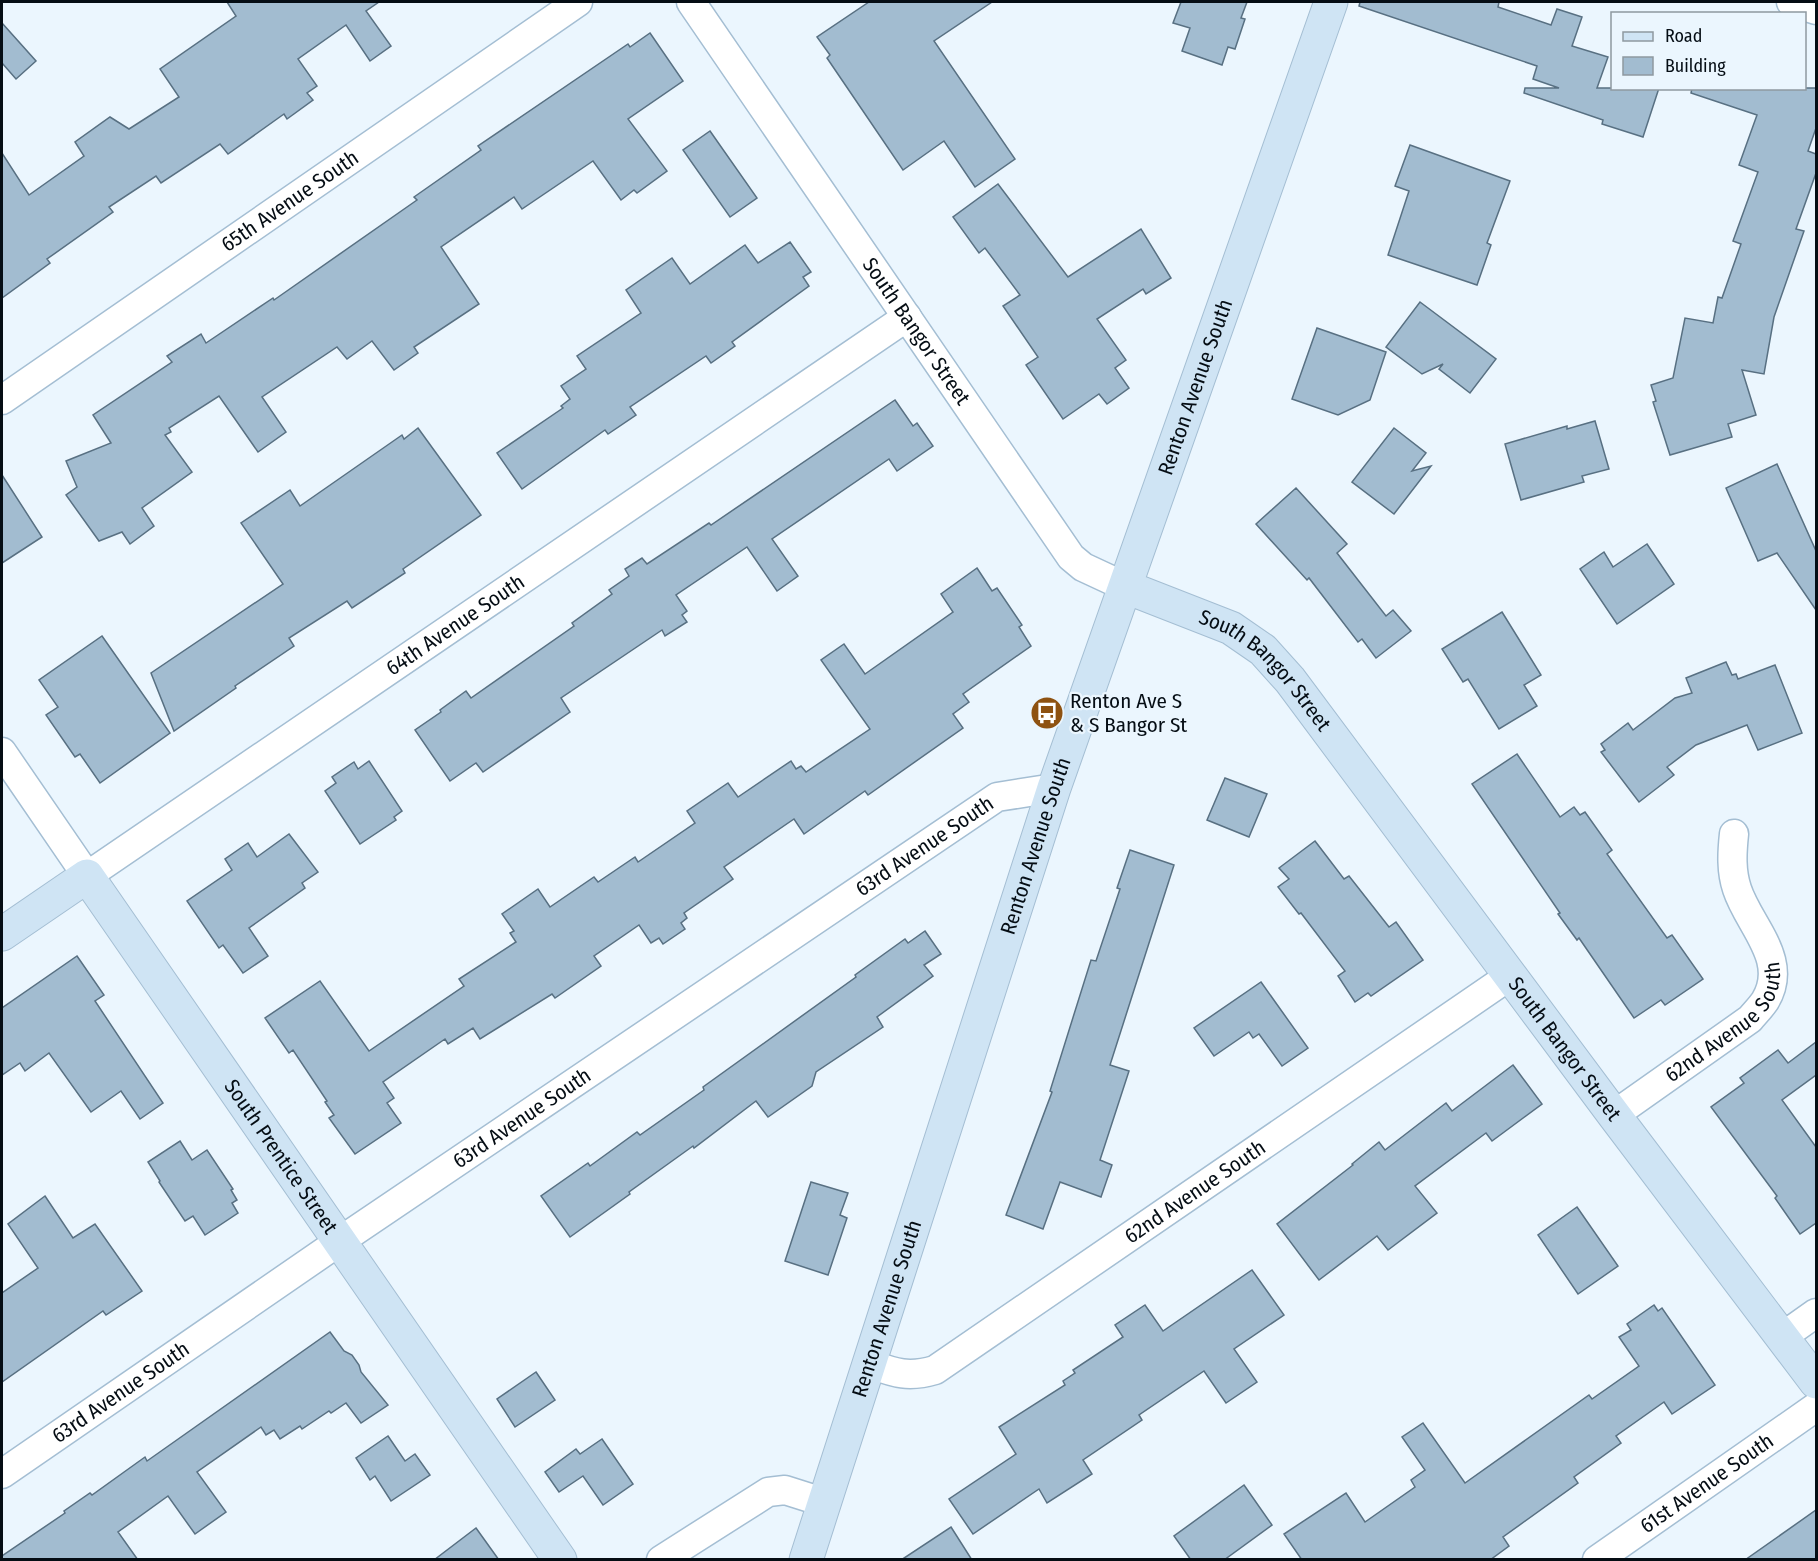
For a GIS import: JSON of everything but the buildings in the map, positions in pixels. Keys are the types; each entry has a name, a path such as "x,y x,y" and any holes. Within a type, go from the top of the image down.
{"street":[{"name":"65th Avenue South","path":"2,400 578,2"},
{"name":"South Bangor Street","path":"691,2 1071,557 1083,567 1126,587 1231,628 1263,650 1290,680 1816,1382"},
{"name":"Renton Avenue South","path":"806,1560 1054,788 1331,2"},
{"name":"64th Avenue South","path":"2,934 907,317"},
{"name":"South Prentice Street","path":"2,752 560,1560"},
{"name":"63rd Avenue South","path":"2,1474 340,1241 997,797 1054,788"},
{"name":"62nd Avenue South","path":"1614,1115 1750,1019 1765,1001 1773,982 1772,965 1768,948 1746,912 1736,888 1731,863 1734,834"},
{"name":"62nd Avenue South","path":"870,1364 897,1373 912,1375 935,1370 1511,975"},
{"path":"1782,1336 1816,1313"},
{"name":"61st Avenue South","path":"1598,1560 1816,1407"},
{"path":"661,1560 768,1492 785,1490 826,1503"}],"place":[{"name":"Renton Ave S & S Bangor St","path":"1047,713"}]}
